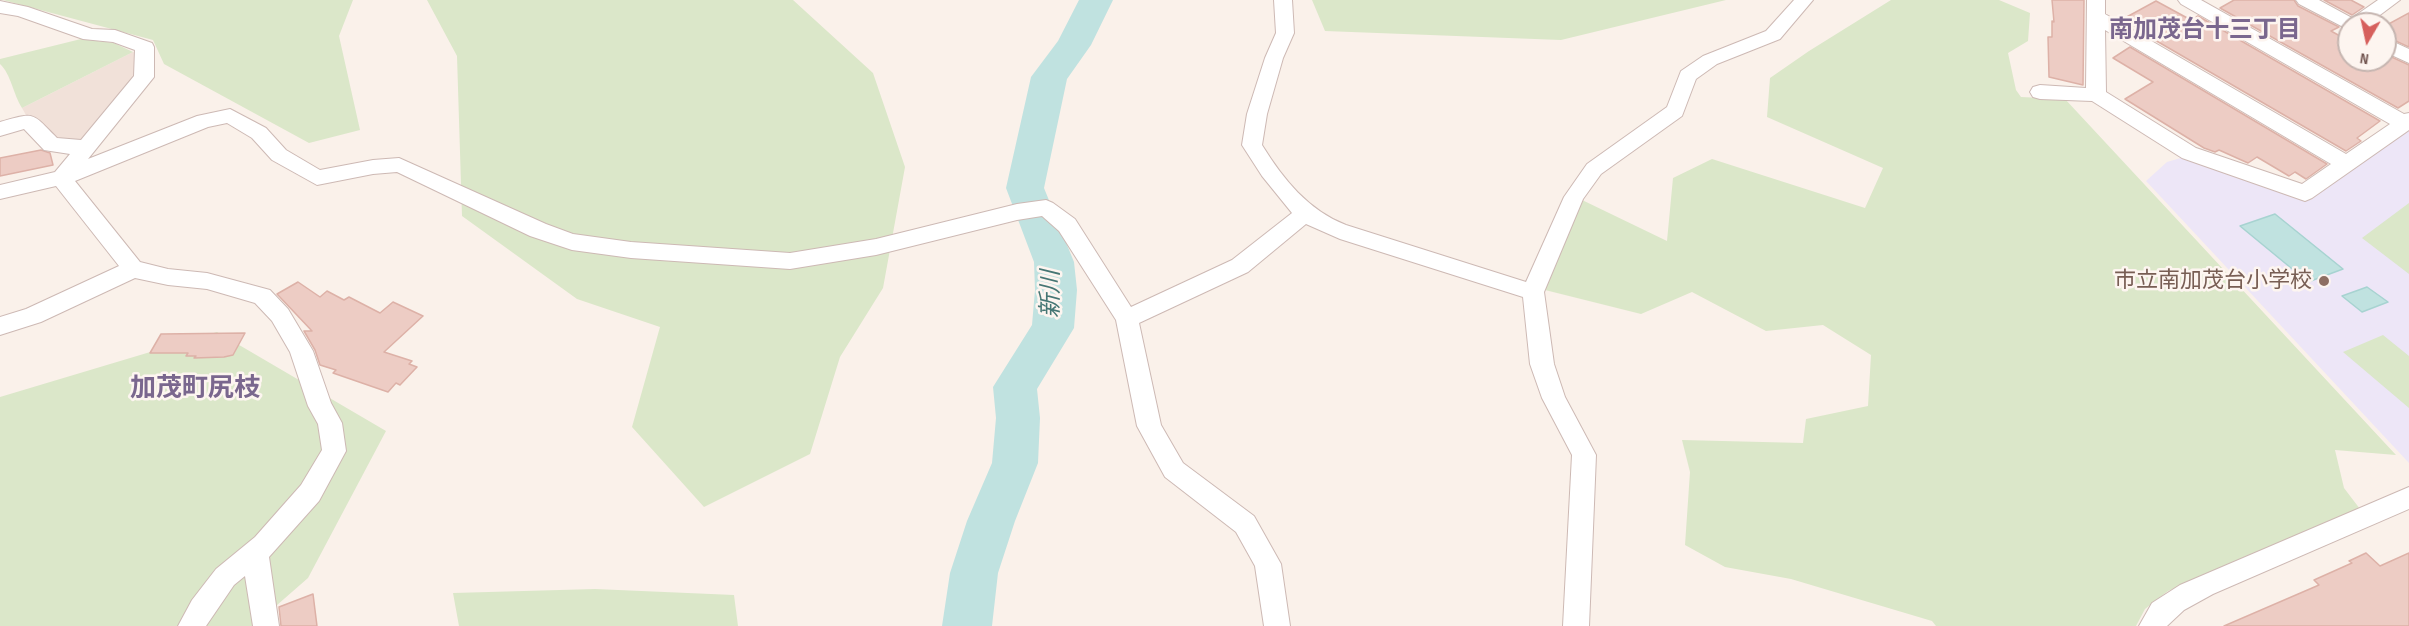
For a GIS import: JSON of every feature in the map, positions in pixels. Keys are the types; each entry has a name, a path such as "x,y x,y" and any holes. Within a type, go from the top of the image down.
{"street":[{"path":"1283,0 1285,33 1268,80 1252,145 1261,162 1306,213 1359,237 1533,292"},
{"path":"1576,626 1584,455 1554,398 1542,364 1533,292 1574,197 1594,169 1675,111 1688,76 1710,60 1773,35 1804,0"},
{"path":"2040,92 2096,95 2189,153 2305,193 2407,121 2187,0"},
{"path":"2305,0 2337,17"},
{"path":"2373,12 2391,0"},
{"path":"0,7 22,11 90,35 115,36 146,47 144,77 61,178"},
{"path":"2096,8 2346,164"},
{"path":"2096,8 2096,95"},
{"path":"0,192 61,178 204,121 230,116 259,133 279,154 317,178 373,167 399,165 538,230 573,242 631,250 790,261 876,247 1017,212 1046,208 1067,225 1127,319 1149,426 1174,470 1245,524 1268,564 1277,626"},
{"path":"0,129 28,121 51,145 87,148"},
{"path":"61,178 133,269"},
{"path":"1127,319 1240,266 1306,213"},
{"path":"0,326 33,316 133,269 168,277 207,281 262,296 280,315 301,351 320,406 330,423 334,451 310,493 255,553 225,577 191,626"},
{"path":"2152,626 2163,609 2204,586 2409,498"},
{"path":"255,553 266,626"}],"shaded area":[{"path":"133,52 136,53 137,75 82,142 63,143 27,117 22,108"},
{"name":"市立南加茂台小学校","path":"2409,130 2409,463 2146,181 2167,162 2184,157 2310,200"}],"green space":[{"path":"3,0 353,0 339,36 360,130 309,143 164,64 153,40"},
{"path":"427,0 793,0 873,73 905,167 883,288 840,357 810,454 704,507 632,427 660,327 577,299 462,216 457,56"},
{"path":"1312,0 1726,0 1561,40 1325,31"},
{"path":"1891,0 1999,0 2030,13 2028,41 2008,53 2016,90 2021,97 2065,99 2396,455 2335,450 2344,488 2360,509 2168,591 2145,609 2136,626 1936,626 1932,621 1791,579 1725,567 1685,545 1690,472 1682,440 1803,443 1806,419 1868,406 1871,355 1823,325 1766,331 1692,292 1641,314 1541,289 1580,199 1667,241 1673,178 1712,159 1865,208 1883,168 1767,117 1770,78"},
{"path":"81,39 114,43 133,52 22,108 7,73 0,64 0,59"},
{"path":"2409,203 2409,274 2362,238"},
{"path":"217,332 386,431 308,578 253,626 0,626 0,397"},
{"path":"2383,335 2409,356 2409,408 2343,352"},
{"path":"595,589 734,595 738,626 459,626 453,593"}],"water":[{"path":"2275,214 2343,269 2308,282 2240,226"},
{"path":"2367,287 2388,302 2362,312 2342,296"}],"building":[{"path":"2052,0 2084,0 2083,85 2049,77 2048,37 2052,37 2052,21 2054,22"},
{"path":"2234,0 2294,0 2298,6 2337,26 2331,31 2337,34 2337,72 2397,72 2397,60 2409,65 2409,101 2398,108 2220,8"},
{"path":"2324,0 2351,0 2364,7 2356,12 2346,12"},
{"path":"2156,1 2191,20 2198,16 2380,121 2357,138 2361,141 2346,151 2148,36 2150,35 2123,19"},
{"path":"2409,13 2409,47 2397,42 2397,20"},
{"path":"2130,47 2327,164 2306,179 2295,172 2289,176 2257,157 2248,163 2219,150 2215,152 2204,148 2125,99 2153,82 2113,58"},
{"path":"41,150 50,153 53,165 0,176 0,158"},
{"path":"298,282 320,297 327,291 344,300 349,297 380,313 393,302 423,316 384,352 412,361 409,364 417,367 400,385 396,383 388,392 333,373 336,370 320,365 315,350 304,331 312,331 277,294"},
{"path":"245,333 233,355 224,357 194,358 196,356 186,356 188,353 150,353 161,334"},
{"path":"2366,553 2380,566 2409,553 2409,626 2224,626 2319,585 2314,580 2352,563 2349,561"},
{"path":"313,594 317,626 281,626 279,607"}],"waterway":[{"name":"新川","path":"967,626 974,573 991,521 1015,463 1018,418 1015,387 1053,328 1056,290 1054,262 1025,188 1049,77 1073,45 1096,0"}],"place":[{"name":"市立南加茂台小学校","path":"2324,281"}],"district":[{"name":"南加茂台十三丁目","path":"2205,31"},
{"name":"加茂町尻枝","path":"195,389"}]}
